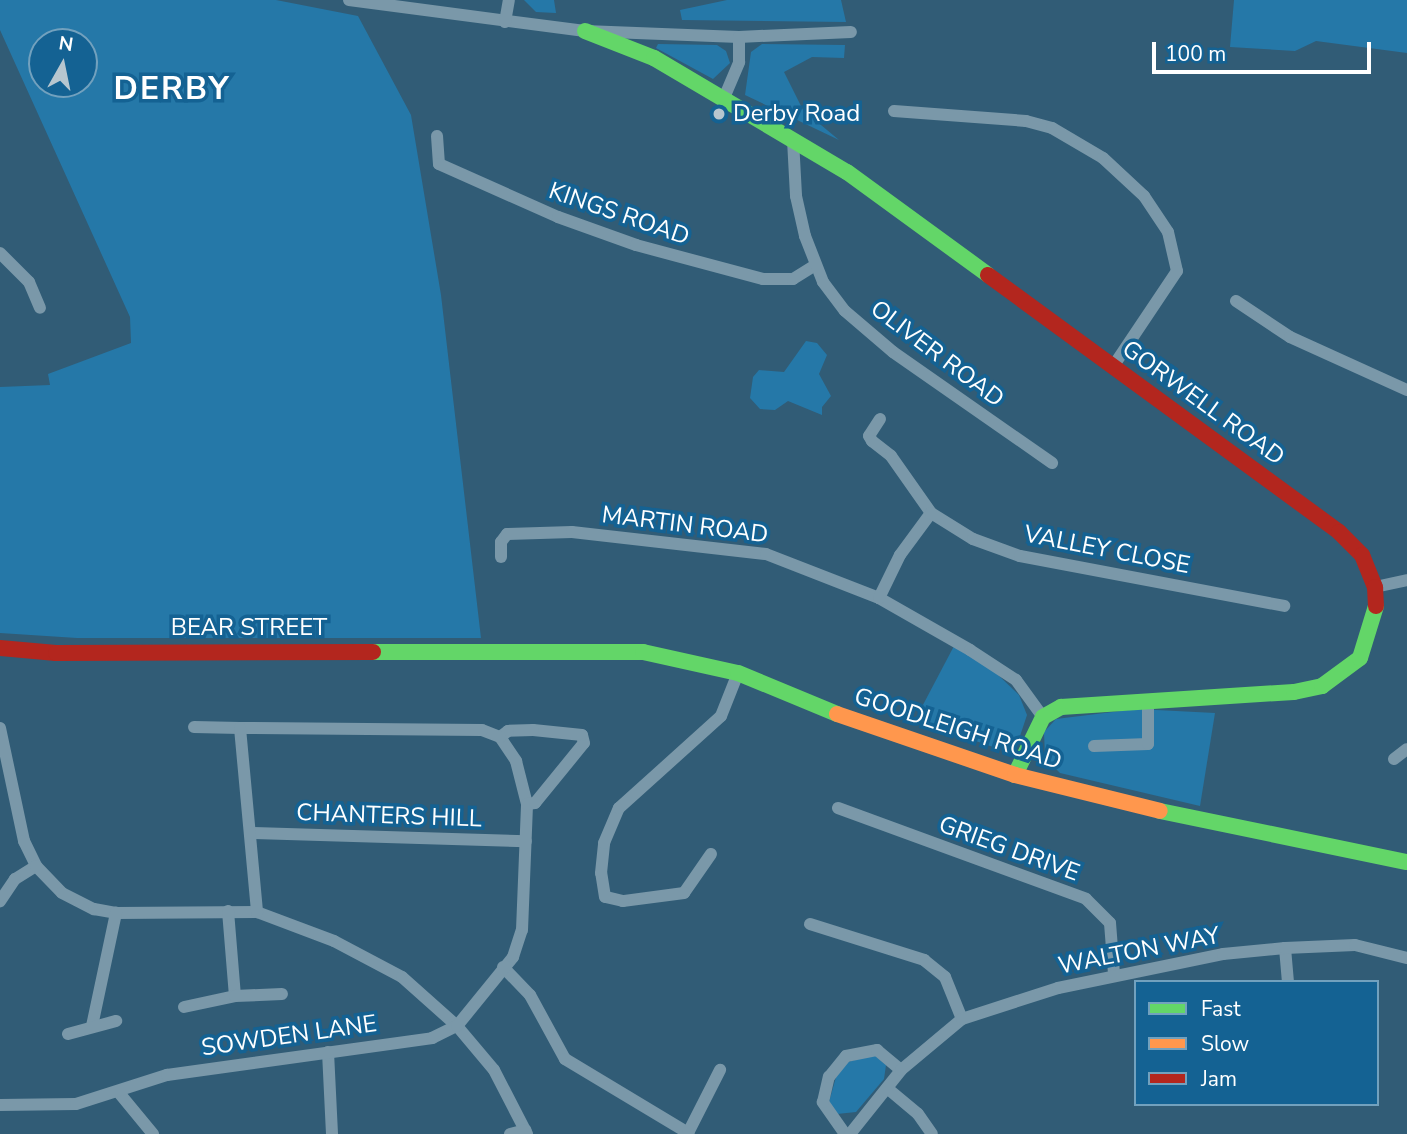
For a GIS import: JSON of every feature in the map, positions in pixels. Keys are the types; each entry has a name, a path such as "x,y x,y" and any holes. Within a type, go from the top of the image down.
{"street":[{"path":"349,0 585,31 739,37 851,32"},
{"path":"505,22 509,0"},
{"name":"GORWELL ROAD","path":"585,31 637,49 724,97 847,172 1339,532 1362,555 1376,587 1377,612 1360,658 1322,686 1061,707 1043,716"},
{"path":"724,97 739,62 739,37"},
{"path":"894,111 1026,121 1052,128 1103,158 1139,190 1168,232 1177,271 1114,365"},
{"name":"KINGS ROAD","path":"437,136 439,164 558,218 636,245 770,279 793,279 815,265"},
{"name":"OLIVER ROAD","path":"793,140 796,196 815,265 845,311 893,352 1052,463"},
{"path":"0,253 29,282 40,308"},
{"path":"1236,301 1290,337 1407,390"},
{"name":"VALLEY CLOSE","path":"880,419 869,436 872,441 891,456 931,513 973,539 1020,556 1284,606"},
{"path":"879,598 900,555 931,513"},
{"name":"MARTIN ROAD","path":"501,557 501,542 507,534 572,532 688,542 766,554 879,598 1016,680 1043,716"},
{"path":"1376,587 1407,580"},
{"name":"BEAR STREET","path":"0,648 56,653 498,651"},
{"name":"GOODLEIGH ROAD","path":"498,651 643,652 738,673 839,715 1015,775 1163,812 1407,862"},
{"path":"711,854 684,893 623,901 605,897 601,873 604,844 620,808 721,716 738,673"},
{"path":"1094,746 1148,744 1148,702"},
{"path":"1015,775 1043,716"},
{"path":"194,727 482,730 500,737 516,761 527,804 522,930 513,957 457,1026"},
{"path":"0,728 24,841 36,866 75,902 116,913 257,912 334,941 402,977 457,1026 494,1070 526,1132 510,1134"},
{"path":"240,728 257,912"},
{"path":"500,737 508,732 533,730 582,735 584,743 536,803 527,804"},
{"path":"1394,759 1407,749"},
{"name":"GRIEG DRIVE","path":"838,808 1086,899 1110,923 1114,974"},
{"name":"CHANTERS HILL","path":"250,833 526,841"},
{"path":"0,901 15,879 36,866"},
{"path":"228,911 235,996"},
{"path":"92,1026 116,913"},
{"path":"810,924 924,960 945,977 961,1019"},
{"name":"WALTON WAY","path":"901,1070 877,1050 846,1056 829,1077 823,1102 847,1134 901,1070 961,1019 1114,974 1285,948 1355,945 1407,958"},
{"path":"1285,948 1288,980"},
{"path":"503,967 530,995 565,1059 688,1133 720,1070"},
{"path":"184,1007 235,996 282,994"},
{"path":"68,1034 116,1021"},
{"name":"SOWDEN LANE","path":"0,1105 76,1104 120,1094 167,1075 432,1038 457,1026"},
{"path":"328,1052 332,1134"},
{"path":"887,1088 918,1114 932,1134"},
{"path":"120,1094 153,1134"}],"shaded area":[{"path":"0,0 276,0 358,16 411,115 441,295 481,638 77,638 0,633 0,387 50,385 48,374 131,343 130,317 31,98 98,98 98,28 28,28 28,92 0,30"},
{"path":"524,0 554,0 556,13 536,12"},
{"path":"727,0 841,0 846,22 682,20 680,10"},
{"path":"1234,0 1407,0 1407,53 1316,41 1295,51 1230,47"},
{"path":"658,44 717,45 726,51 730,63 713,79 656,48"},
{"path":"762,44 845,45 844,58 812,57 784,72 803,110 839,140 745,95 751,52"},
{"path":"806,341 817,343 827,355 819,374 831,396 822,407 822,415 788,401 775,410 760,409 750,398 753,377 759,370 784,372"},
{"path":"954,646 995,672 1019,695 1027,715 1018,742 996,748 915,720"},
{"path":"1137,709 1215,713 1200,806 1060,773 1045,758 1044,732 1056,719"},
{"path":"873,1054 886,1065 884,1079 856,1112 837,1114 829,1102 836,1077 848,1062"}],"traffic: fast":[{"path":"585,31 654,58 847,172 988,275"},
{"path":"1015,775 1043,717 1061,707 1294,692 1322,686 1360,658 1376,606"},
{"path":"373,652 643,652 738,673 837,714"},
{"path":"1160,811 1407,862"}],"traffic: slow":[{"path":"837,714 1015,775 1160,811"}],"traffic: jam":[{"path":"988,275 1339,532 1362,555 1375,587 1376,606"},
{"path":"0,648 56,653 373,652"}],"place":[{"name":"Derby Road","path":"719,114"}],"district":[{"name":"DERBY","path":"172,89"}]}
